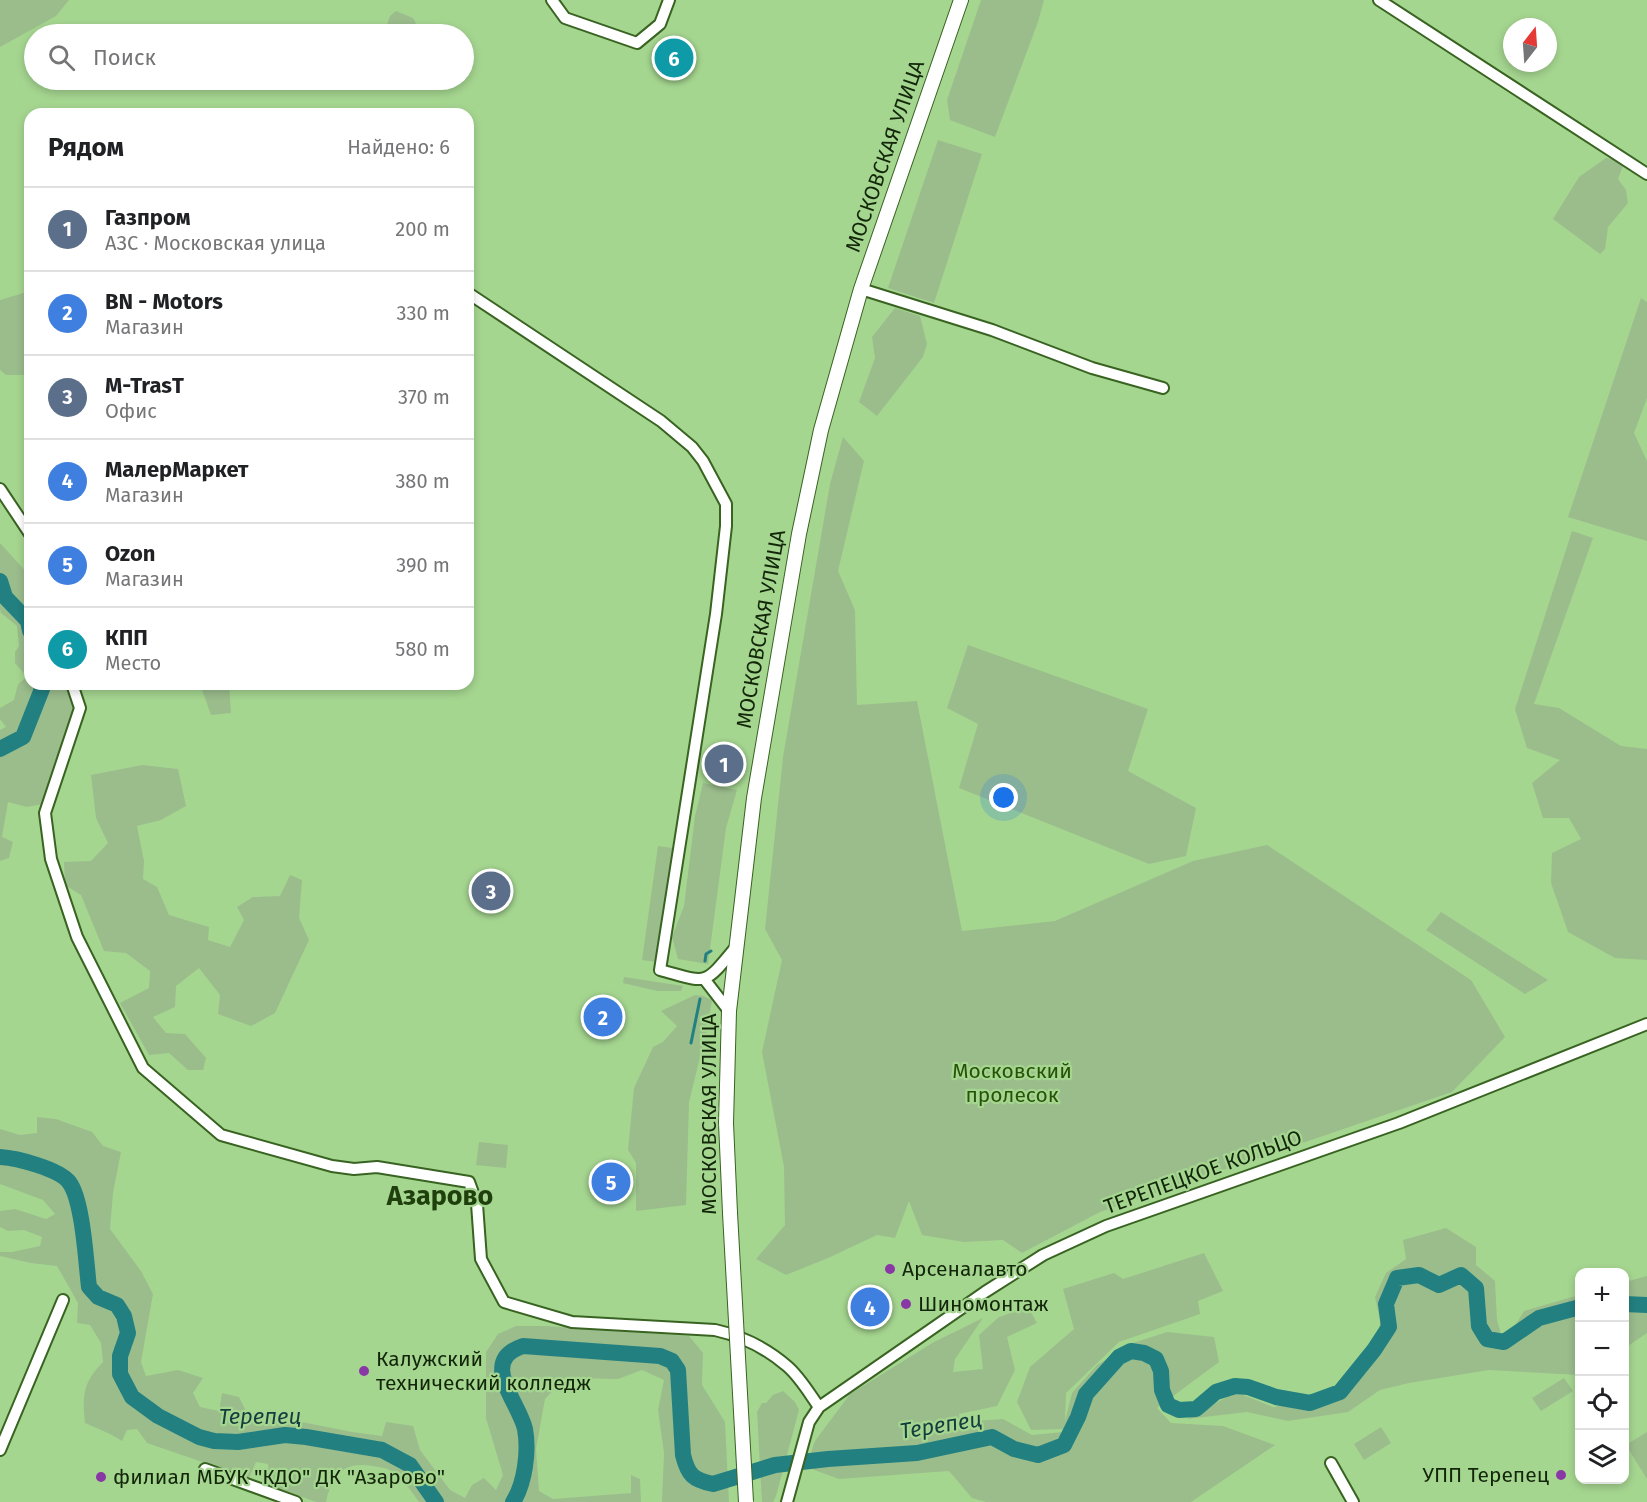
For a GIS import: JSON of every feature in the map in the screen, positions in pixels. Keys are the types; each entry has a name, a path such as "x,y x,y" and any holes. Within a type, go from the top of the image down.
{"main road":[{"name":"МОСКОВСКАЯ УЛИЦА","path":"746,1502 726,1123 729,1011 754,798 799,534 821,430 861,289 962,0"}],"street":[{"path":"552,0 565,18 637,43 660,24 669,0"},
{"path":"1379,0 1647,174"},
{"path":"861,289 992,330 1092,368 1163,388"},
{"path":"474,296 661,421 692,447 703,461 726,504 726,526 716,614 660,970 705,980 717,970 736,947"},
{"path":"0,489 24,525"},
{"path":"74,690 80,708 45,813 51,859 77,937 143,1068 221,1135 332,1166 354,1169 377,1167 470,1182 477,1204 481,1259 504,1302 572,1322 715,1330 737,1335 788,1366 819,1407"},
{"path":"705,980 729,1011"},
{"name":"ТЕРЕПЕЦКОЕ КОЛЬЦО","path":"788,1497 809,1422 819,1407 985,1292 1043,1255 1106,1226 1399,1123 1647,1024"},
{"path":"0,1450 63,1300"},
{"path":"1330,1463 1353,1502"},
{"path":"204,1469 296,1502"}],"green space":[{"path":"0,0 69,0 56,16 42,24 24,24 24,34 0,47"},
{"path":"981,0 1044,0 995,137 950,120 947,100"},
{"path":"396,11 413,18 416,23 387,24 390,16"},
{"path":"938,140 982,154 934,303 888,288"},
{"path":"1606,158 1620,161 1623,166 1618,179 1626,190 1628,203 1608,227 1605,249 1600,254 1553,219 1579,177"},
{"path":"24,293 24,375 6,375 0,370 0,300"},
{"path":"1641,298 1647,302 1647,398 1634,433 1647,461 1647,541 1568,517"},
{"path":"895,308 920,316 927,344 923,357 877,416 859,402 875,358 872,337"},
{"name":"Московский пролесок","path":"843,437 864,461 838,571 855,610 857,705 917,701 962,931 1055,921 1193,861 1267,845 1471,980 1505,1037 1452,1092 1100,1212 1022,1253 1003,1240 964,1242 922,1235 909,1201 895,1238 877,1235 786,1275 756,1259 785,1225 784,1167 762,1052 782,960 765,929 783,757 830,484"},
{"path":"1572,531 1593,538 1534,704 1559,708 1621,746 1647,749 1647,960 1615,958 1568,932 1551,883 1552,853 1581,839 1569,818 1543,818 1532,783 1560,760 1527,748 1515,709"},
{"path":"0,543 24,569 24,674 15,663 15,652 19,646 17,626 1,613"},
{"path":"968,645 1148,709 1128,771 1196,808 1186,856 1149,864 959,788 978,724 947,708"},
{"path":"24,679 24,690 68,690 75,710 43,804 27,807 8,802 2,837 13,842 9,858 0,861 0,730 6,727 0,719 0,708 14,700 18,684"},
{"path":"202,690 229,690 231,713 211,715"},
{"path":"142,765 178,769 186,806 161,820 137,826 144,861 143,879 157,887 169,915 209,927 208,940 230,947 244,920 237,907 253,897 280,896 290,875 302,880 299,918 309,940 275,1013 251,1026 218,1014 220,995 199,968 176,986 175,1007 153,1017 166,1033 185,1034 206,1058 203,1070 188,1070 169,1053 149,1055 120,1003 149,988 150,971 126,953 104,951 81,895 65,885 64,862 91,861 108,843 96,818 91,775"},
{"path":"703,783 737,790 726,828 708,964 678,959 672,937 684,906 695,816"},
{"path":"658,846 673,848 657,962 642,960"},
{"path":"1441,912 1548,980 1525,994 1426,930"},
{"path":"624,977 683,986 681,991 657,991 623,983"},
{"path":"695,995 712,1000 689,1102 686,1205 636,1211 636,1163 628,1150 634,1088 653,1047 663,1042 677,1026 661,1011"},
{"path":"37,1117 56,1119 92,1132 103,1146 121,1152 113,1193 110,1229 141,1271 153,1294 141,1362 146,1376 178,1370 203,1378 193,1393 200,1407 219,1411 222,1393 239,1397 246,1411 352,1432 382,1436 386,1422 413,1426 420,1450 450,1490 465,1498 472,1485 484,1478 496,1490 503,1475 486,1418 486,1352 498,1334 516,1326 546,1326 689,1336 703,1353 702,1385 725,1422 729,1502 662,1502 664,1453 658,1410 664,1380 642,1370 618,1379 565,1378 545,1399 536,1449 539,1491 553,1499 631,1493 631,1475 640,1479 641,1502 419,1502 403,1481 391,1471 363,1465 347,1468 341,1472 332,1484 326,1502 316,1502 269,1485 268,1464 256,1462 249,1478 147,1443 137,1429 127,1430 122,1441 85,1423 85,1390 91,1376 103,1362 101,1343 90,1325 77,1323 78,1303 57,1266 0,1256 0,1252 40,1246 42,1237 24,1230 8,1231 0,1227 0,1211 15,1209 46,1219 55,1214 43,1200 0,1184 0,1129 20,1135 37,1133"},
{"path":"479,1142 508,1145 506,1168 476,1165"},
{"path":"1446,1228 1476,1247 1476,1265 1495,1281 1497,1320 1504,1344 1524,1311 1575,1296 1575,1375 1489,1370 1380,1390 1348,1412 1288,1421 1247,1412 1187,1419 1236,1392 1273,1407 1323,1399 1378,1341 1380,1321 1375,1297 1386,1273 1406,1259 1403,1240"},
{"path":"1204,1253 1223,1291 1198,1301 1200,1314 1119,1342 1066,1393 1065,1421 1072,1393 1097,1365 1133,1343 1167,1332 1214,1337 1219,1362 1157,1408 1171,1423 1223,1426 1275,1445 1191,1502 986,1502 972,1498 949,1471 839,1479 806,1467 815,1441 850,1394 934,1342 983,1318 955,1359 953,1372 983,1369 979,1335 999,1317 1028,1307 1037,1323 1007,1337 1015,1370 997,1406 959,1414 961,1422 1003,1419 1032,1435 1063,1432 1063,1429 1031,1430 1017,1402 1030,1367 1074,1329 1063,1289 1114,1273 1123,1279"},
{"path":"1647,1276 1647,1333 1629,1345 1629,1322 1629,1281"},
{"path":"1564,1378 1573,1391 1541,1411 1532,1398"},
{"path":"783,1391 795,1402 799,1410 776,1496 773,1502 762,1502 757,1412 762,1403 766,1403 773,1395"},
{"path":"1381,1427 1391,1443 1364,1460 1354,1444"},
{"path":"1647,1432 1647,1479 1629,1450 1629,1443"}],"waterway":[{"name":"Терепец","path":"0,581 5,597 24,617"},
{"name":"Терепец","path":"0,749 23,737 42,690"},
{"path":"705,961 706,954 711,951"},
{"path":"691,1043 700,999"},
{"name":"Терепец","path":"0,1157 27,1162 56,1173 64,1177 74,1191 81,1217 89,1287 98,1297 117,1305 124,1316 128,1333 120,1356 120,1374 132,1397 158,1416 199,1437 214,1441 238,1442 285,1435 382,1450 410,1465 436,1502"},
{"name":"Терепец","path":"513,1502 523,1476 526,1438 525,1429 502,1372 503,1362 510,1353 523,1346 660,1356 672,1361 678,1370 685,1462 692,1476 713,1484 775,1465 917,1453 992,1437 1014,1449 1038,1455 1064,1445 1086,1394 1119,1357 1131,1351 1144,1353 1156,1359 1161,1371 1162,1390 1168,1405 1179,1410 1196,1409 1216,1392 1235,1386 1248,1387 1276,1397 1310,1403 1340,1392 1374,1350 1389,1327 1386,1304 1397,1278 1419,1275 1439,1285 1461,1275 1476,1288 1479,1326 1487,1339 1504,1342 1539,1318 1575,1308"},
{"name":"Терепец","path":"1629,1304 1647,1305"}],"place":[{"name":"КПП","path":"674,58"},
{"name":"Газпром","path":"724,764"},
{"name":"M-TrasT","path":"491,891"},
{"name":"BN - Motors","path":"603,1017"},
{"name":"Ozon","path":"611,1182"},
{"name":"Арсеналавто","path":"890,1269"},
{"name":"Шиномонтаж","path":"906,1304"},
{"name":"МалерМаркет","path":"870,1307"},
{"name":"Калужский технический колледж","path":"364,1371"},
{"name":"УПП Терепец","path":"1561,1475"},
{"name":"филиал МБУК \"КДО\" ДК \"Азарово\"","path":"101,1477"}],"district":[{"name":"Азарово","path":"440,1196"}]}
